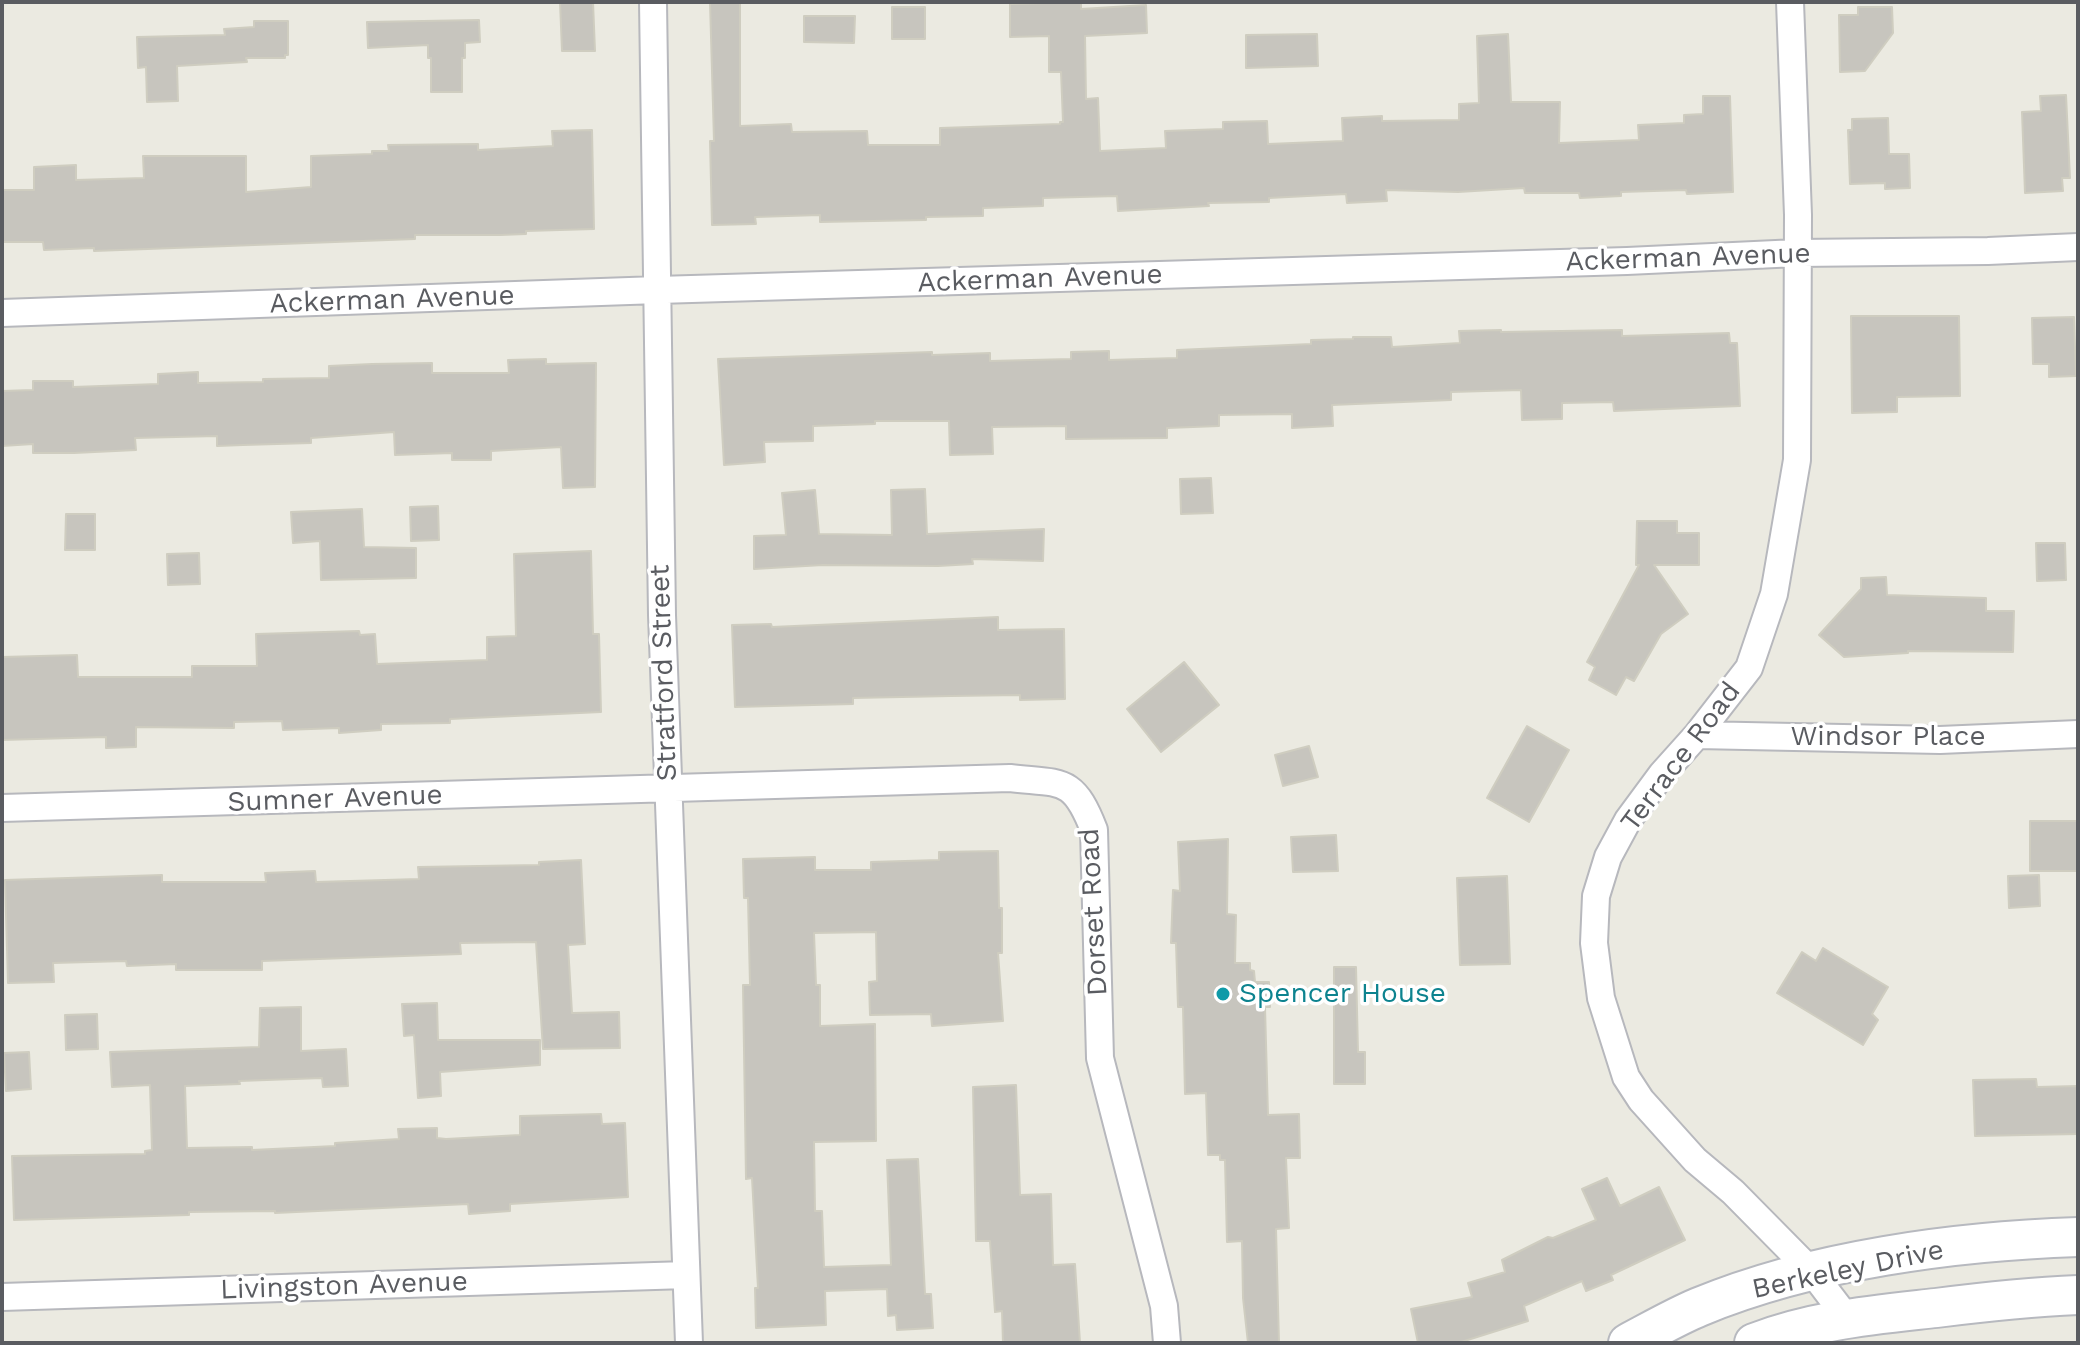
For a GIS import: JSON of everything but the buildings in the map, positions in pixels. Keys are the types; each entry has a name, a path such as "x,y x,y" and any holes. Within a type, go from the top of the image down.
{"street":[{"name":"Stratford Street","path":"653,2 662,615 689,1343"},
{"name":"Terrace Road","path":"1790,2 1797,253 1797,460 1774,594 1749,668 1662,774 1628,820 1608,857 1596,896 1594,943 1601,998 1626,1077 1641,1100 1695,1160 1733,1192 1812,1272 1847,1318"},
{"name":"Ackerman Avenue","path":"2,313 1797,253 2078,247"},
{"name":"Windsor Place","path":"1697,735 1940,740 2078,734"},
{"name":"Dorset Road","path":"667,789 1010,778 1065,785 1083,801 1094,830 1100,1058 1164,1306 1167,1343"},
{"name":"Sumner Avenue","path":"2,808 667,789"},
{"name":"Berkeley Drive","path":"1628,1343 1698,1307 1812,1272 1918,1251 2078,1237"},
{"name":"Livingston Avenue","path":"2,1297 686,1275"},
{"name":"Berkeley Drive","path":"1754,1343 1784,1332 1847,1318 2078,1295"}],"place":[{"name":"Spencer House","path":"1223,994"}]}
